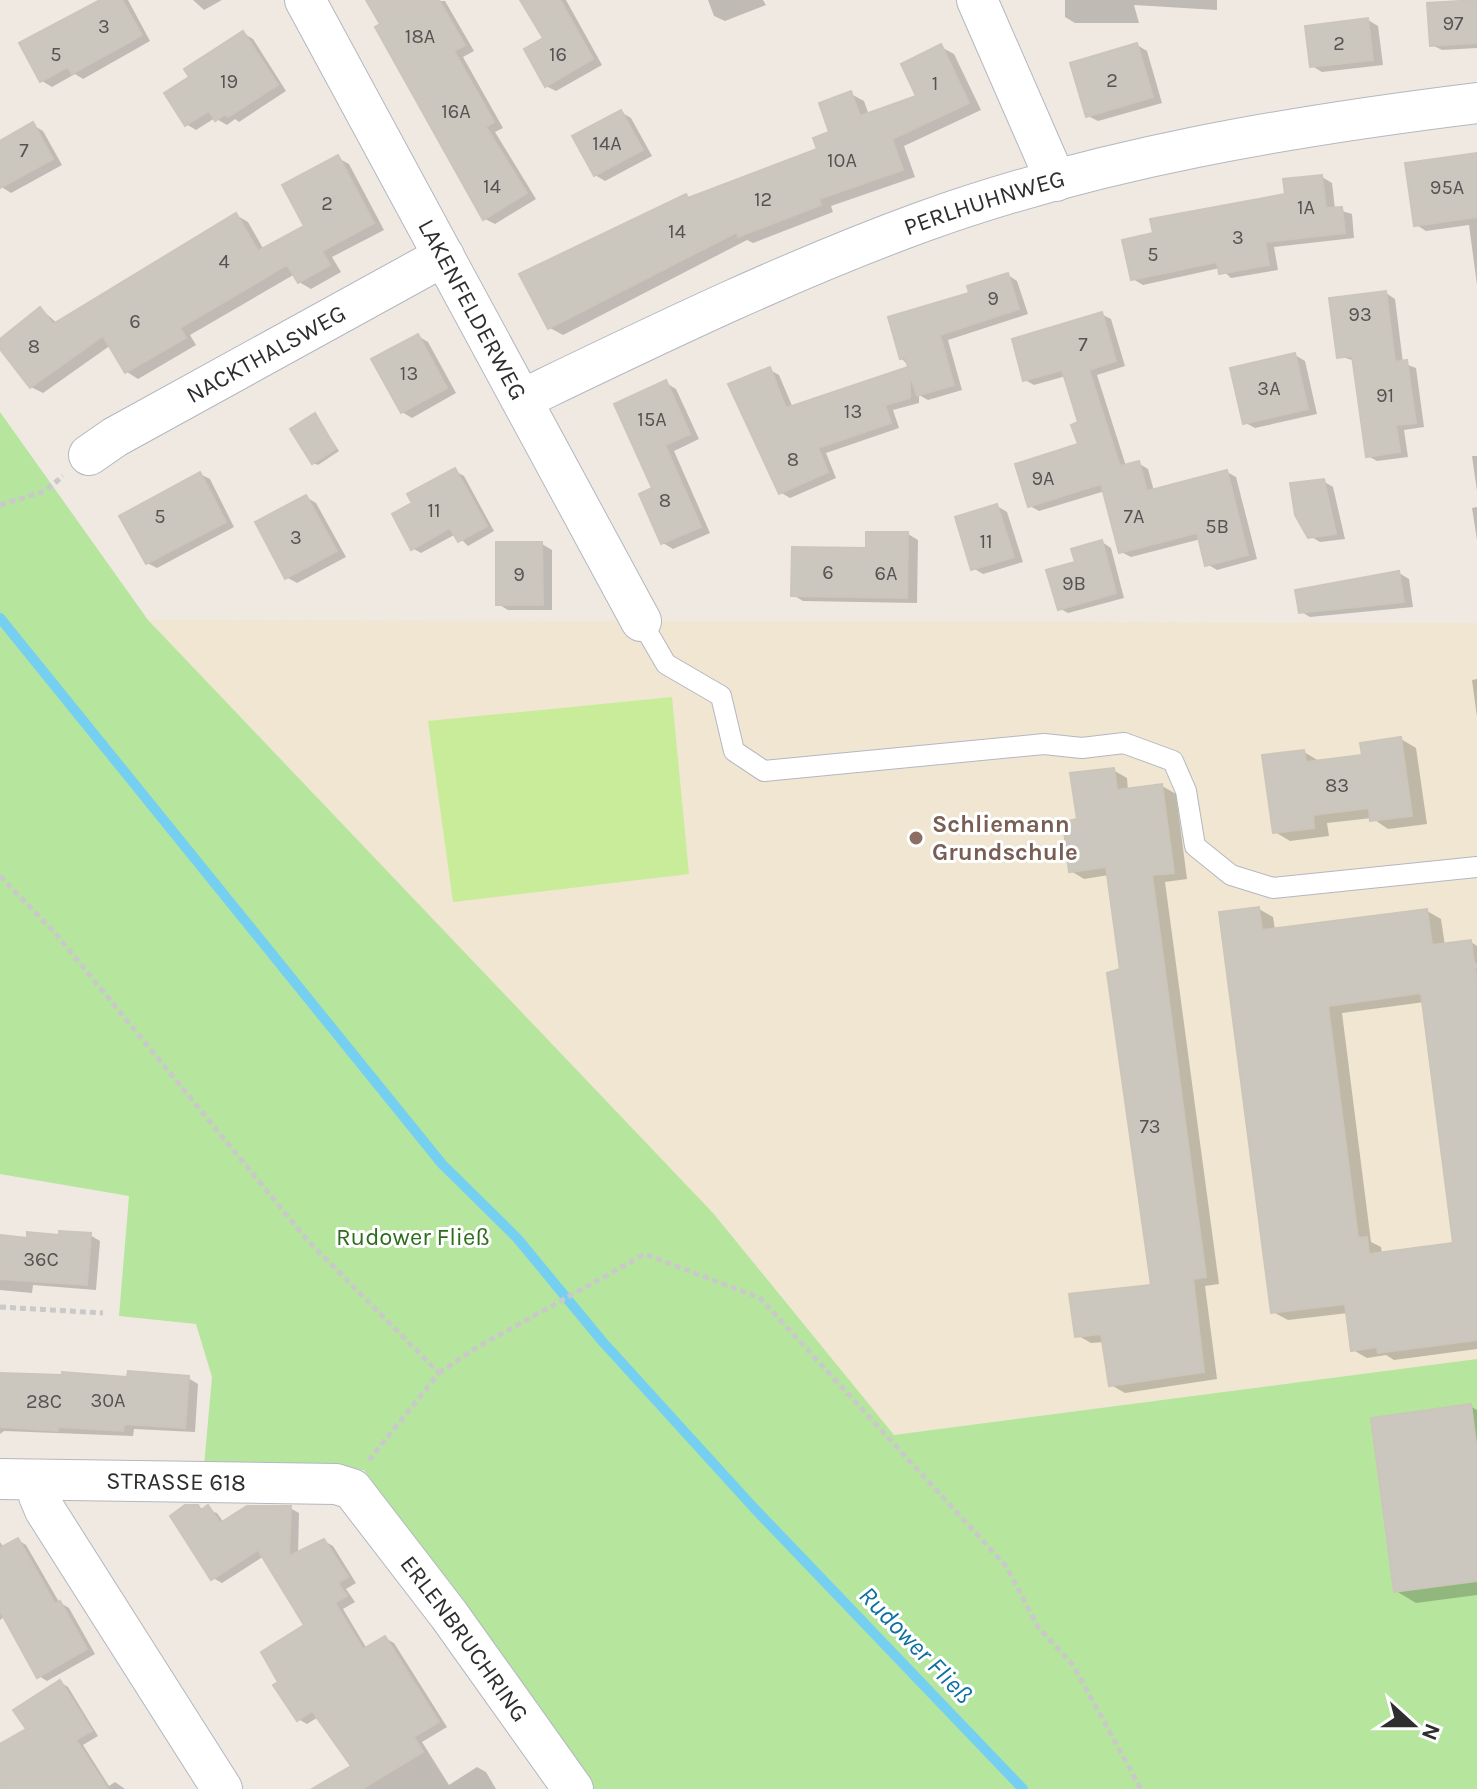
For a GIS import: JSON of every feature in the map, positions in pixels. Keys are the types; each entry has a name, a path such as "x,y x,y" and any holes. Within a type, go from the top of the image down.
{"street":[{"name":"LAKENFELDERWEG","path":"305,0 641,621"},
{"path":"977,0 1056,181"},
{"name":"PERLHUHNWEG","path":"523,399 747,292 924,221 1056,181 1337,120 1477,103"},
{"name":"NACKTHALSWEG","path":"89,455 115,437 444,256"},
{"path":"19,1479 39,1496 222,1789"},
{"name":"STRASSE 618","path":"19,1479 336,1484 352,1489"},
{"name":"ERLENBRUCHRING","path":"352,1489 449,1615 573,1789"}],"lane":[{"path":"641,621 666,664 721,696 734,751 764,771 1044,744 1082,748 1124,743 1173,761 1186,791 1195,846 1231,875 1273,888 1477,867"}],"path":[{"path":"0,505 45,491"},
{"path":"0,876 55,933 308,1241 439,1373"},
{"path":"352,1489 359,1471 439,1373 476,1348 645,1254 760,1298 1006,1566 1038,1627 1073,1665 1141,1789"},
{"path":"0,1307 103,1313"}],"shaded area":[{"name":"Schliemann Grundschule","path":"148,620 1477,623 1477,1359 894,1435 713,1213"}],"green space":[{"name":"Rudower Fließ","path":"0,412 148,620 713,1213 894,1435 1477,1359 1477,1789 591,1789 364,1470 204,1466 212,1377 196,1324 119,1316 129,1196 0,1174"},
{"path":"672,697 689,874 453,902 428,721"}],"building":[{"path":"100,0 122,0 142,35 72,74 68,67 40,82 19,43"},
{"path":"366,0 439,0 465,45 454,51 494,122 486,127 527,193 483,220 375,27 380,24"},
{"path":"520,0 560,0 593,59 545,87 524,49 543,38"},
{"path":"1477,0 1477,43 1430,46 1427,3"},
{"path":"1368,18 1373,60 1310,67 1305,26"},
{"path":"243,31 278,85 228,117 226,114 215,121 209,111 185,126 164,93 189,77 184,69"},
{"path":"1137,43 1153,97 1086,117 1070,63"},
{"path":"941,44 969,103 892,139 903,170 819,199 821,205 738,237 737,232 548,329 519,274 686,194 688,198 817,149 813,138 829,132 819,103 851,91 860,116 916,96 901,64"},
{"path":"621,110 643,150 594,176 572,136"},
{"path":"33,122 53,159 0,188 0,141"},
{"path":"1477,153 1477,217 1414,226 1405,163"},
{"path":"338,155 374,223 322,251 330,265 298,283 287,265 180,328 186,338 125,373 103,336 30,388 0,349 0,339 40,307 53,324 236,213 258,251 304,226 282,185"},
{"path":"1322,175 1326,208 1342,207 1345,233 1265,242 1269,265 1219,274 1217,262 1131,280 1122,240 1153,233 1150,219 1285,194 1283,179"},
{"path":"1008,273 1019,309 940,335 954,385 917,396 910,374 910,398 885,405 891,423 818,448 828,472 779,494 728,384 770,367 786,408 908,367 905,358 900,359 888,317 969,293 967,286"},
{"path":"1386,291 1395,362 1407,360 1416,423 1396,425 1400,452 1366,457 1352,356 1337,358 1329,298"},
{"path":"1102,312 1116,361 1089,370 1120,466 1139,461 1147,491 1227,470 1248,555 1205,566 1197,533 1119,553 1101,484 1028,507 1015,464 1078,444 1071,425 1078,422 1062,370 1023,381 1012,339"},
{"path":"418,334 447,388 401,413 371,359"},
{"path":"1295,353 1308,409 1243,424 1230,368"},
{"path":"666,380 690,434 665,445 701,527 661,544 639,494 652,488 614,404"},
{"path":"315,413 336,449 312,464 290,429"},
{"path":"455,468 487,526 458,542 450,528 411,550 392,514 412,503 407,494"},
{"path":"200,472 226,522 146,564 119,516"},
{"path":"1324,479 1336,534 1308,538 1295,515 1290,483"},
{"path":"306,495 337,551 285,579 255,522"},
{"path":"997,504 1014,557 971,570 955,517"},
{"path":"866,532 908,532 907,598 791,596 792,547 866,548"},
{"path":"1102,540 1116,593 1058,610 1046,570 1075,562 1071,549"},
{"path":"496,542 542,542 543,605 496,605"},
{"path":"1399,571 1404,602 1299,613 1295,590"},
{"path":"1401,737 1412,816 1370,821 1369,808 1313,815 1314,828 1273,833 1262,755 1304,750 1306,762 1362,755 1360,743"},
{"path":"1114,768 1117,790 1162,784 1174,873 1152,875 1206,1277 1193,1279 1204,1372 1109,1386 1101,1334 1075,1337 1069,1294 1151,1285 1107,973 1120,969 1106,867 1069,872 1063,822 1077,819 1070,773"},
{"path":"1259,907 1262,930 1427,909 1432,945 1471,940 1477,982 1477,1340 1378,1353 1377,1347 1351,1351 1345,1304 1271,1313 1219,912","holes":["1421,993 1453,1243 1369,1254 1367,1237 1358,1238 1328,1006"]},
{"path":"59,1231 91,1233 87,1285 0,1279 0,1235 27,1238 27,1232 59,1235"},
{"path":"128,1371 189,1376 185,1428 124,1424 123,1431 58,1427 58,1431 0,1427 0,1373 62,1375 62,1372 127,1377"},
{"path":"1471,1404 1477,1451 1477,1581 1394,1592 1371,1418"},
{"path":"185,1505 198,1505 201,1510 208,1505 220,1523 247,1506 291,1506 289,1556 324,1539 348,1577 338,1583 347,1596 335,1603 363,1649 385,1636 439,1722 414,1737 423,1752 362,1789 312,1789 351,1766 312,1711 297,1721 273,1685 278,1682 261,1652 304,1625 258,1550 211,1580 170,1516"},
{"path":"18,1538 55,1604 60,1601 87,1649 37,1678 0,1611 0,1548"},
{"path":"60,1680 92,1731 76,1740 108,1789 0,1789 0,1744 26,1729 13,1710"}],"waterway":[{"name":"Rudower Fließ","path":"0,618 442,1164 517,1238 602,1341 754,1508 1023,1789"}],"place":[{"name":"Schliemann Grundschule","path":"916,838"}]}
